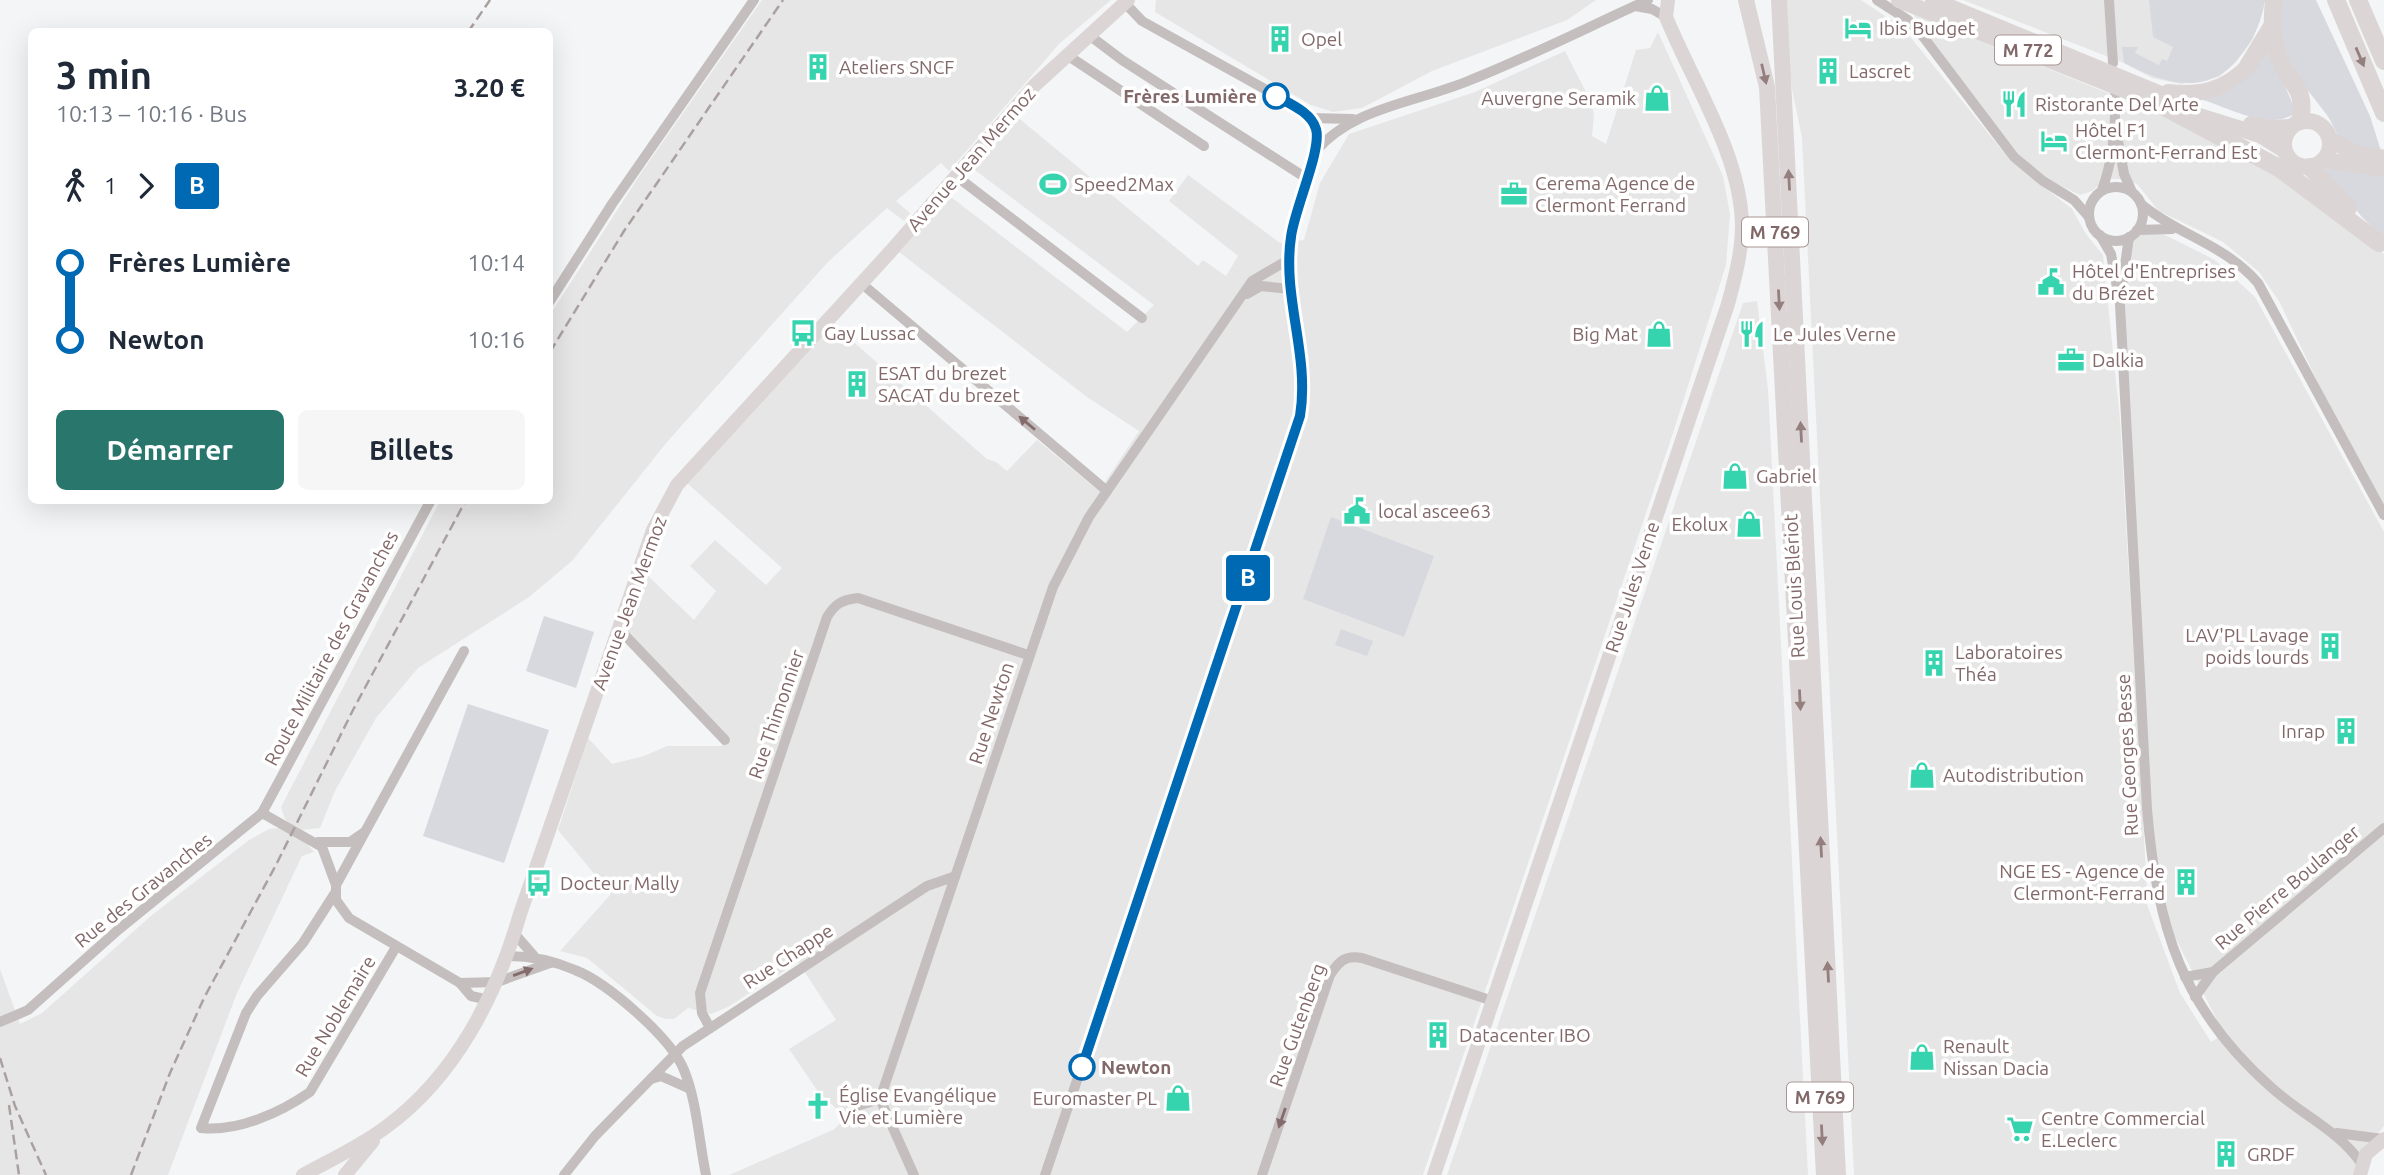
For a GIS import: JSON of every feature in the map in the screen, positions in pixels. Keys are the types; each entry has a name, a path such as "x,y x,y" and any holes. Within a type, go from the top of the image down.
{"highway":[{"path":"2274,0 2271,28 2282,64 2303,99 2295,124"},
{"path":"2336,0 2384,113"},
{"path":"2358,0 2384,61"},
{"path":"2248,66 2271,28"},
{"path":"2156,97 2279,168 2382,245"},
{"path":"2317,164 2382,245"}],"main road":[{"path":"1666,17 1668,0"},
{"name":"Rue Louis Blériot","path":"1781,0 1781,66 1838,1175"},
{"name":"M 772","path":"1899,0 2260,135 2284,150"},
{"name":"M 772","path":"1933,0 2156,97 2254,125 2295,124"},
{"name":"Avenue Jean Mermoz","path":"303,1175 320,1172 386,1128 420,1098 489,1000 508,956 653,530 677,485 861,283 1035,85 1127,1"},
{"name":"Rue Louis Blériot","path":"1746,2 1767,87 1824,1175"},
{"name":"Rue Jules Verne","path":"1434,1175 1728,304 1741,250 1742,223 1733,171 1666,17"},
{"path":"2156,97 2203,92 2228,84 2248,66"},
{"path":"2384,158 2351,152 2330,139 2322,126 2308,120 2295,124 2284,138 2284,150 2294,163 2384,169"},
{"path":"2317,164 2328,154 2330,139"},
{"path":"345,1175 350,1164 386,1128"},
{"path":"2361,1169 2370,1149 2383,1139"}],"street":[{"path":"553,296 620,192 754,0"},
{"path":"1315,152 1329,135 1353,119 1466,82 1648,0"},
{"path":"1877,0 1908,20 2014,157 2043,181 2074,200 2089,217 2099,235 2114,240 2133,233 2176,229"},
{"path":"2109,0 2113,63"},
{"path":"1045,1175 1295,435 1304,383 1288,260 1296,207 1315,152 1316,128 1310,118 1298,108 1142,21 1127,1"},
{"path":"1634,6 1652,9 1666,17"},
{"path":"1089,35 1122,60 1306,178"},
{"path":"1067,55 1204,146"},
{"path":"2115,95 2116,129 2124,174 2132,192 2141,204 2176,229 2230,256 2258,283 2384,515"},
{"path":"1310,118 1353,119"},
{"path":"2089,217 2108,173 2116,129"},
{"path":"956,176 1142,318"},
{"path":"2074,200 2117,187 2132,192"},
{"path":"2133,233 2142,220 2141,204"},
{"name":"Rue Georges Besse","path":"2120,304 2133,233"},
{"name":"Rue Georges Besse","path":"2099,235 2111,254 2120,304 2150,851 2163,919 2185,977 2217,1031 2246,1065 2294,1106 2336,1133 2361,1169"},
{"name":"Rue Newton","path":"880,1098 1028,655 1064,563 1107,491 1257,276 1288,260"},
{"path":"861,283 1107,491"},
{"path":"1241,299 1261,286 1290,289"},
{"name":"Route Militaire des Gravanches","path":"262,813 428,504"},
{"name":"Rue Thimonnier","path":"710,1028 702,1013 700,993 827,617 834,605 844,599 858,598 1028,655"},
{"path":"619,629 725,740"},
{"path":"335,889 464,652"},
{"path":"262,813 314,840 325,852 335,889 335,900 349,918 460,983 471,996 475,1023"},
{"name":"Rue des Gravanches","path":"0,1022 28,1010 118,930 262,813"},
{"name":"Rue Pierre Boulanger","path":"2195,997 2213,972 2384,828"},
{"path":"314,840 350,842 366,830"},
{"name":"Rue Chappe","path":"564,1175 595,1136 676,1054 710,1028 927,886 953,877"},
{"name":"Rue Noblemaire","path":"335,889 303,943 257,996 246,1013 201,1128 229,1128 297,1101 310,1092 396,947"},
{"path":"514,933 534,956"},
{"path":"508,956 534,956 576,970 597,983 664,1037 676,1054 688,1088 706,1175"},
{"name":"Rue Gutenberg","path":"1262,1175 1330,975 1338,962 1351,956 1362,958 1493,1001"},
{"path":"460,983 497,982 550,963"},
{"name":"Rue Pierre Boulanger","path":"2185,977 2213,972"},
{"path":"471,996 489,1000"},
{"path":"650,1079 661,1076 688,1088"},
{"path":"854,1107 880,1098 914,1175"},
{"name":"Rue Georges Besse","path":"2336,1133 2383,1139"}],"shaded area":[{"path":"762,0 1111,0 1059,44 949,171 941,163 896,201 910,213 904,221 887,208 828,262 667,442 572,561 529,597 418,668 376,718 335,791 320,828 302,830 291,825 285,819 281,807 438,504 553,504 553,310 639,176"},
{"path":"1156,0 1596,0 1567,20 1432,71 1362,108 1333,112 1311,105 1155,12"},
{"path":"1782,0 1861,0 1903,28 2010,160 2072,209 2086,234 2103,255 2120,420 2147,890 2142,891 2180,993 2211,1042 2224,1034 2173,933 2161,897 2154,853 2132,479 2123,243 2145,225 2215,260 2255,297 2384,532 2384,1126 2372,1141 2355,1175 1854,1175 1802,138 1792,89"},
{"path":"1963,0 2265,0 2253,39 2235,63 2219,77 2181,84 2152,78 2124,63"},
{"path":"2149,0 2265,0 2254,36 2228,69 2201,82 2186,83 2155,77 2124,63 2122,47 2138,47 2135,53 2159,65 2162,59 2167,61 2173,47 2153,37"},
{"path":"2279,0 2316,0 2370,116 2381,151 2345,143 2296,75 2284,51"},
{"path":"1913,14 2243,148 2356,227 2384,254 2384,507 2320,387 2279,301 2259,272 2223,242 2159,211 2137,184 2124,179 2106,179 2092,191 2080,195 2046,179 2017,154"},
{"path":"1658,32 1723,176 1730,214 1726,265 1674,430 1423,1175 729,1175 833,1130 846,1118 817,1090 789,1049 836,1020 798,962 728,1007 711,1014 688,1008 674,1019 666,1019 657,1016 587,958 560,951 611,894 558,830 588,738 612,764 644,756 667,746 721,746 725,741 625,636 646,574 694,620 716,591 690,566 715,540 766,585 782,568 687,483 833,324 987,459 1007,471 1037,440 1099,491 1139,431 1087,397 899,252 947,194 1127,332 1154,305 971,167 1016,116 1198,266 1203,260 1226,276 1238,256 1169,201 1188,175 1280,243 1304,240 1320,183 1349,134 1475,92 1565,51 1589,98 1594,114 1592,136 1606,144 1636,50 1650,48"},
{"path":"2268,46 2296,112 2286,118 2262,119 2200,99 2223,91 2240,80"},
{"path":"2334,164 2384,177 2384,239 2361,216 2324,169"},
{"path":"1757,301 1768,389 1808,1175 1447,1175 1743,303"},
{"path":"1331,517 1434,556 1404,637 1303,599"},
{"path":"544,616 594,632 576,688 526,671"},
{"path":"1341,629 1373,641 1367,656 1335,645"},
{"path":"468,704 549,730 504,863 423,836"},
{"path":"280,828 304,840 314,852 302,856 237,993 168,1175 0,1175 0,969 20,1024 42,1013 152,915 249,840 269,829"}],"railway":[{"path":"471,28 490,0"},
{"path":"553,347 624,231 783,0"},
{"path":"131,1175 170,1073 204,998 276,865 353,710 464,504"},
{"path":"0,1058 15,1106 46,1175"},
{"path":"9,1105 19,1175"}],"bus line":[{"name":"B","path":"1082,1067 1267,522 1300,416 1304,383 1303,358 1290,289 1288,260 1296,207 1312,164 1317,141 1316,128 1310,118 1276,96"}],"place":[{"name":"Ibis Budget","path":"1858,28"},
{"name":"Opel","path":"1280,39"},
{"name":"Ateliers SNCF","path":"818,67"},
{"name":"Lascret","path":"1828,71"},
{"name":"Frères Lumière","path":"1276,96"},
{"name":"Auvergne Seramik","path":"1657,98"},
{"name":"Ristorante Del Arte","path":"2014,104"},
{"name":"Hôtel F1 Clermont-Ferrand Est","path":"2054,141"},
{"name":"Speed2Max","path":"1053,184"},
{"name":"Cerema Agence de Clermont Ferrand","path":"1514,194"},
{"name":"Hôtel d'Entreprises du Brézet","path":"2051,282"},
{"name":"Gay Lussac","path":"803,333"},
{"name":"Big Mat","path":"1659,334"},
{"name":"Le Jules Verne","path":"1752,334"},
{"name":"Dalkia","path":"2071,360"},
{"name":"ESAT du brezet SACAT du brezet","path":"857,384"},
{"name":"Gabriel","path":"1735,476"},
{"name":"local ascee63","path":"1357,511"},
{"name":"Ekolux","path":"1749,524"},
{"name":"LAV'PL Lavage poids lourds","path":"2330,646"},
{"name":"Laboratoires Théa","path":"1934,663"},
{"name":"Inrap","path":"2346,731"},
{"name":"Autodistribution","path":"1922,775"},
{"name":"NGE ES - Agence de Clermont-Ferrand","path":"2186,882"},
{"name":"Docteur Mally","path":"539,883"},
{"name":"Datacenter IBO","path":"1438,1035"},
{"name":"Renault Nissan Dacia","path":"1922,1057"},
{"name":"Newton","path":"1082,1067"},
{"name":"Euromaster PL","path":"1178,1098"},
{"name":"Église Evangélique Vie et Lumière","path":"818,1106"},
{"name":"Centre Commercial E.Leclerc","path":"2020,1129"},
{"name":"GRDF","path":"2226,1154"}]}
